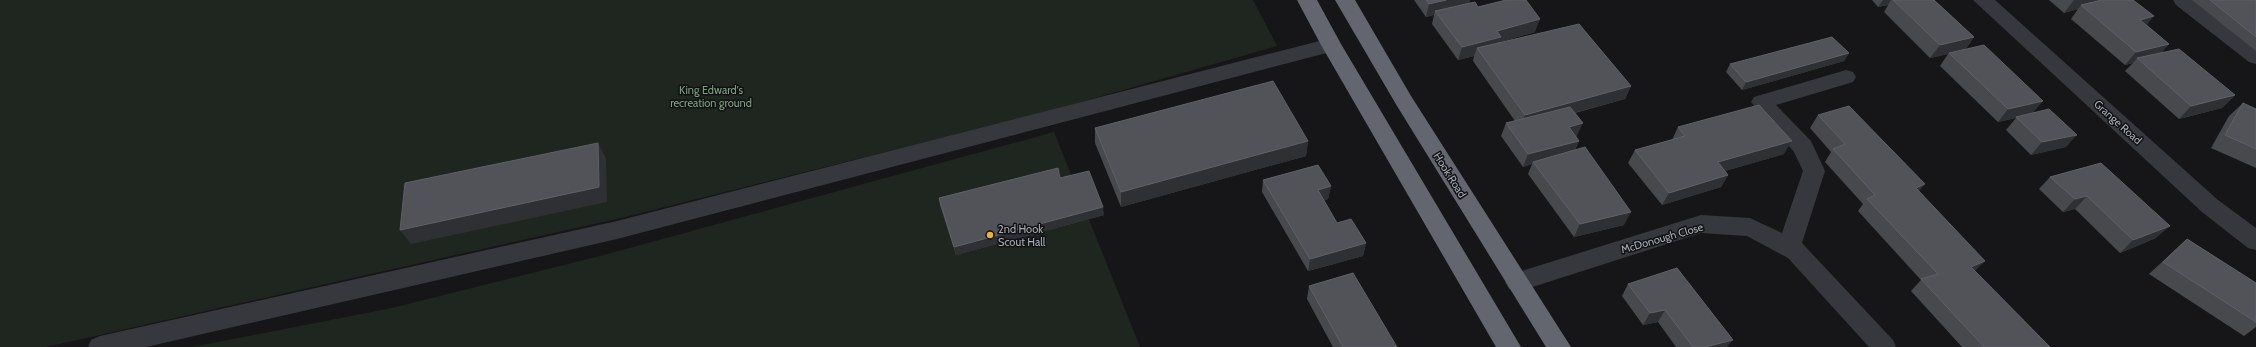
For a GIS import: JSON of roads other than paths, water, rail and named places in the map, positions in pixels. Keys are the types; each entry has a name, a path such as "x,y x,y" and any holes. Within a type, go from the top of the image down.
{"highway":[{"path":"1307,0 1331,45 1509,347"},
{"name":"Hook Road","path":"1345,0 1366,39 1516,282 1559,347"}],"street":[{"name":"Grange Road","path":"1983,0 2204,201 2256,241"},
{"path":"2183,0 2256,57"},
{"path":"100,347 617,230 1331,45"},
{"path":"1789,248 1814,171 1803,147 1761,102 1846,76"},
{"name":"McDonough Close","path":"1516,282 1701,224 1750,227 1796,251 1884,347"}],"place":[{"name":"2nd Hook Scout Hall","path":"990,235"}],"park label":[{"name":"King Edward's recreation ground","path":"711,96"}]}
